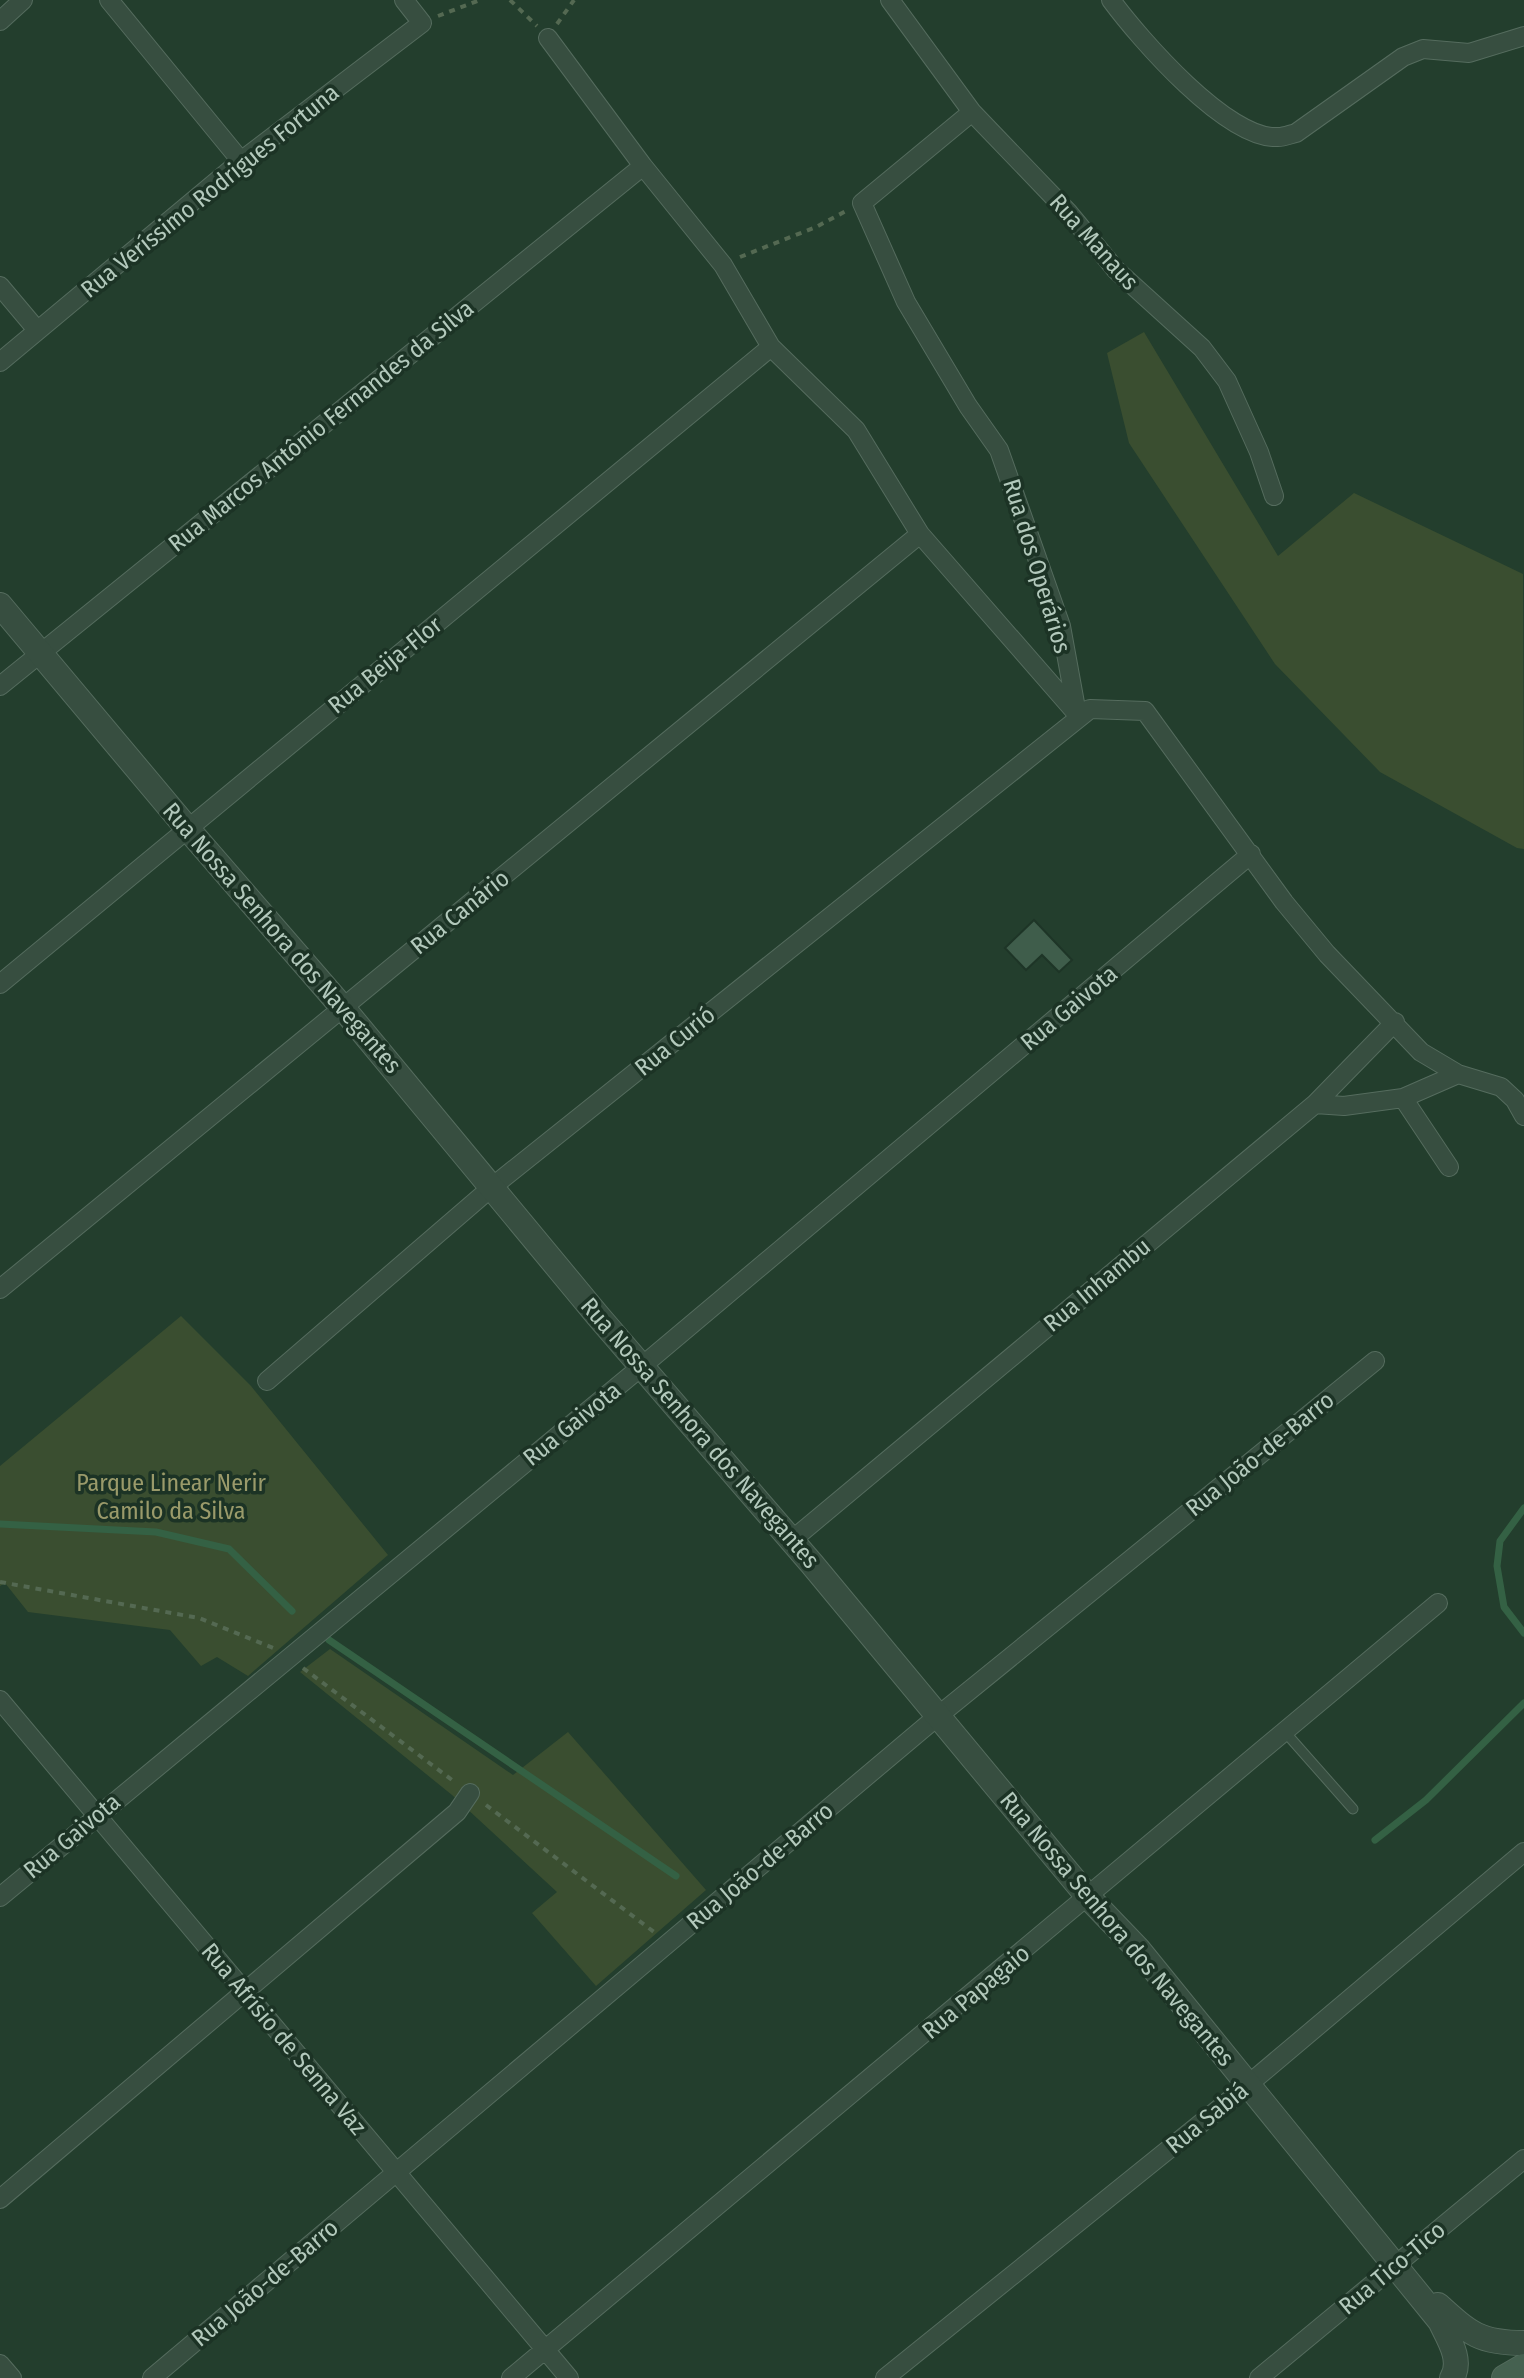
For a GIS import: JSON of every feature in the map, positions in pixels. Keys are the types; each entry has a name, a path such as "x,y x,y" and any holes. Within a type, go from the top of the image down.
{"main road":[{"path":"1505,2378 1524,2367"}],"street":[{"path":"0,21 23,0"},
{"path":"109,0 241,161"},
{"path":"404,0 422,23"},
{"name":"Rua Manaus","path":"890,0 972,112 1068,212 1116,270 1202,348 1227,381 1259,452 1274,496"},
{"path":"1111,0 1180,82 1252,131 1277,138 1296,133 1403,57 1423,49 1469,53 1524,36"},
{"name":"Rua Veríssimo Rodrigues Fortuna","path":"0,362 241,161 422,23"},
{"path":"548,38 643,166 723,265 771,347 856,430 920,534 1083,712 1145,711 1306,929 1421,1052 1458,1074 1501,1087 1515,1100 1524,1116"},
{"path":"862,203 972,112"},
{"name":"Rua Marcos Antônio Fernandes da Silva","path":"0,686 643,166"},
{"name":"Rua dos Operários","path":"862,203 906,302 968,406 999,450 1061,626 1083,712"},
{"path":"0,286 37,330"},
{"name":"Rua Beija-Flor","path":"0,984 771,347"},
{"name":"Rua Canário","path":"0,1289 920,534"},
{"name":"Rua Nossa Senhora dos Navegantes","path":"0,605 343,1008 641,1367 792,1540 1089,1898 1138,1949 1440,2321 1456,2357 1456,2372 1452,2378"},
{"name":"Rua Curió","path":"267,1381 492,1187 1083,712"},
{"name":"Rua Gaivota","path":"0,1897 641,1367 1251,854"},
{"name":"Rua Inhambu","path":"792,1540 1315,1104 1395,1022"},
{"path":"1315,1104 1344,1106 1403,1098 1458,1074"},
{"path":"1403,1098 1449,1167"},
{"name":"Rua João-de-Barro","path":"152,2378 938,1716 1375,1361"},
{"name":"Rua Papagaio","path":"511,2378 1089,1898 1438,1603"},
{"name":"Rua Afrísio de Senna Vaz","path":"0,1700 569,2378"},
{"path":"0,2199 457,1812 470,1793"},
{"name":"Rua Sabiá","path":"885,2378 1247,2085 1524,1852"},
{"name":"Rua Tico-Tico","path":"1259,2378 1524,2159"},
{"name":"Rua Nossa Senhora dos Navegantes","path":"1395,2266 1460,2326 1477,2337 1501,2343 1524,2343"},
{"path":"0,2364 12,2378"}],"lane":[{"path":"1285,1732 1353,1809"}],"path":[{"path":"422,23 480,0"},
{"path":"723,265 816,227 862,203"},
{"path":"0,1582 199,1618 266,1644 288,1657"}],"green space":[{"path":"1144,332 1278,556 1354,493 1523,574 1524,849 1517,848 1380,772 1275,664 1129,443 1107,353"},
{"name":"Parque Linear Nerir Camilo da Silva","path":"181,1316 251,1386 388,1555 248,1676 217,1657 201,1666 170,1630 28,1612 5,1583 0,1586 0,1466"},
{"path":"330,1649 513,1775 568,1732 706,1890 596,1986 532,1913 557,1892 452,1795 300,1672"}],"building":[{"path":"1034,920 1072,960 1059,972 1042,955 1026,970 1005,948"}],"waterway":[{"path":"1524,1508 1500,1541 1497,1566 1504,1607 1524,1633"},
{"path":"0,1524 156,1532 229,1549 292,1611"},
{"path":"329,1640 676,1876"},
{"path":"1375,1840 1426,1800 1524,1703"}]}
